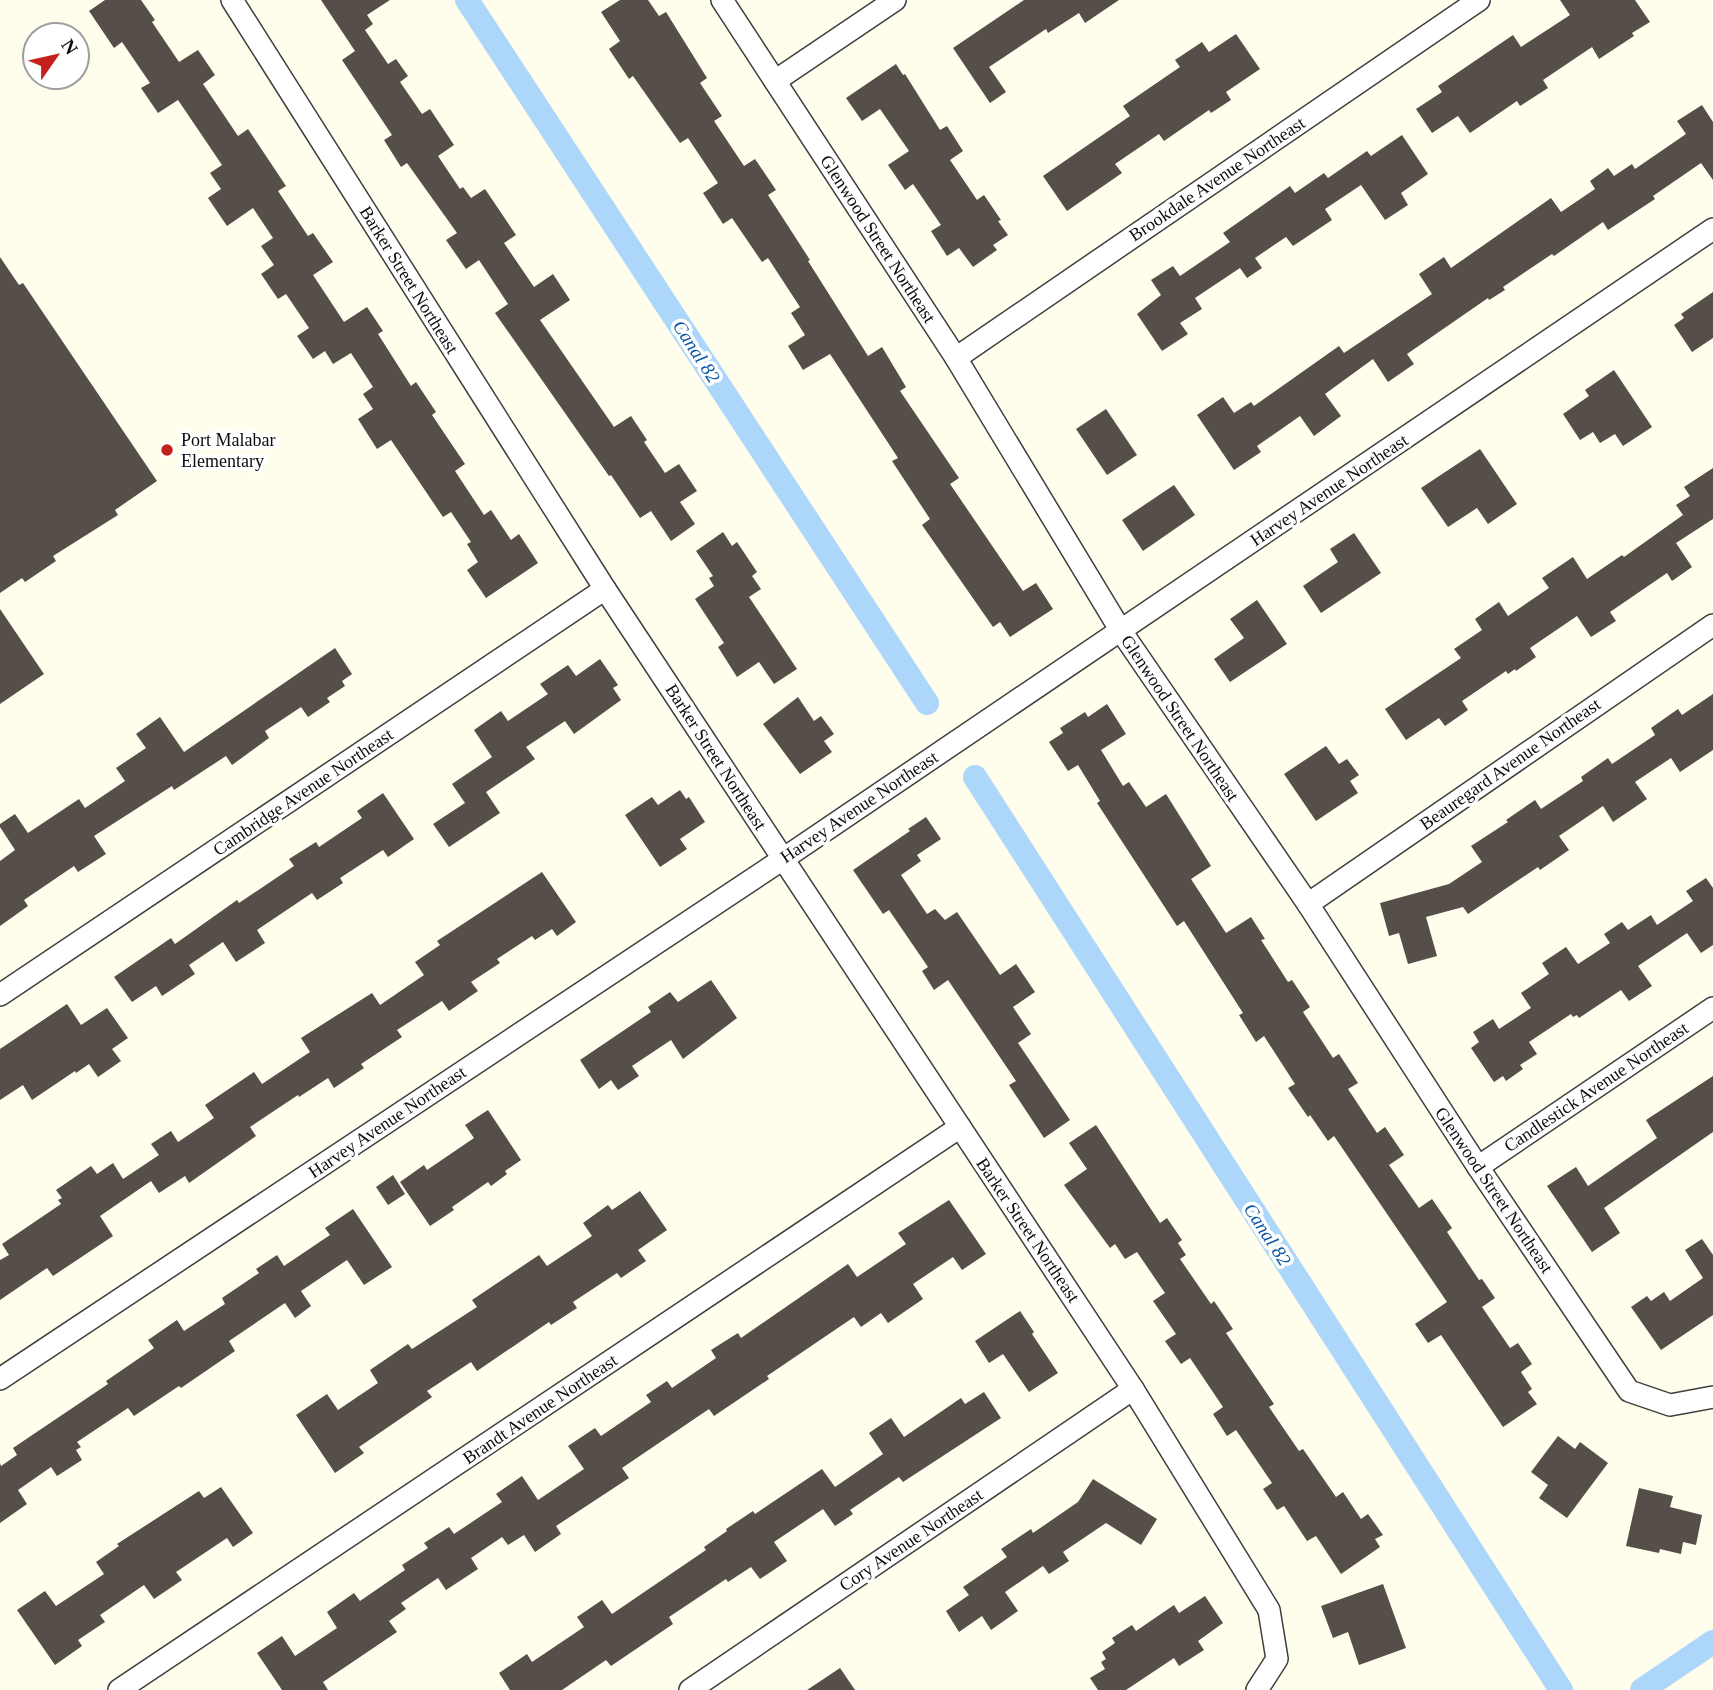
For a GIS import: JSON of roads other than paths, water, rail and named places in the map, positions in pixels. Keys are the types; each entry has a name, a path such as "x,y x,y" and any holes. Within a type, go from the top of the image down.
{"street":[{"name":"Barker Street Northeast","path":"232,0 605,589 1133,1389 1269,1610 1277,1659 1257,1690"},
{"name":"Glenwood Street Northeast","path":"722,0 956,358 1121,631 1307,904 1478,1167 1629,1391 1670,1405 1713,1397"},
{"path":"775,81 895,0"},
{"name":"Brookdale Avenue Northeast","path":"956,358 1479,0"},
{"name":"Harvey Avenue Northeast","path":"0,1379 783,859 1713,229"},
{"name":"Cambridge Avenue Northeast","path":"0,995 605,589"},
{"name":"Beauregard Avenue Northeast","path":"1307,904 1713,625"},
{"name":"Candlestick Avenue Northeast","path":"1478,1167 1713,1007"},
{"name":"Brandt Avenue Northeast","path":"120,1690 960,1127"},
{"name":"Cory Avenue Northeast","path":"690,1690 1133,1389"}],"waterway":[{"name":"Canal 82","path":"467,0 927,703"},
{"name":"Canal 82","path":"975,777 1561,1690"},
{"path":"1642,1690 1713,1642"}],"place":[{"name":"Port Malabar Elementary","path":"167,450"}]}
